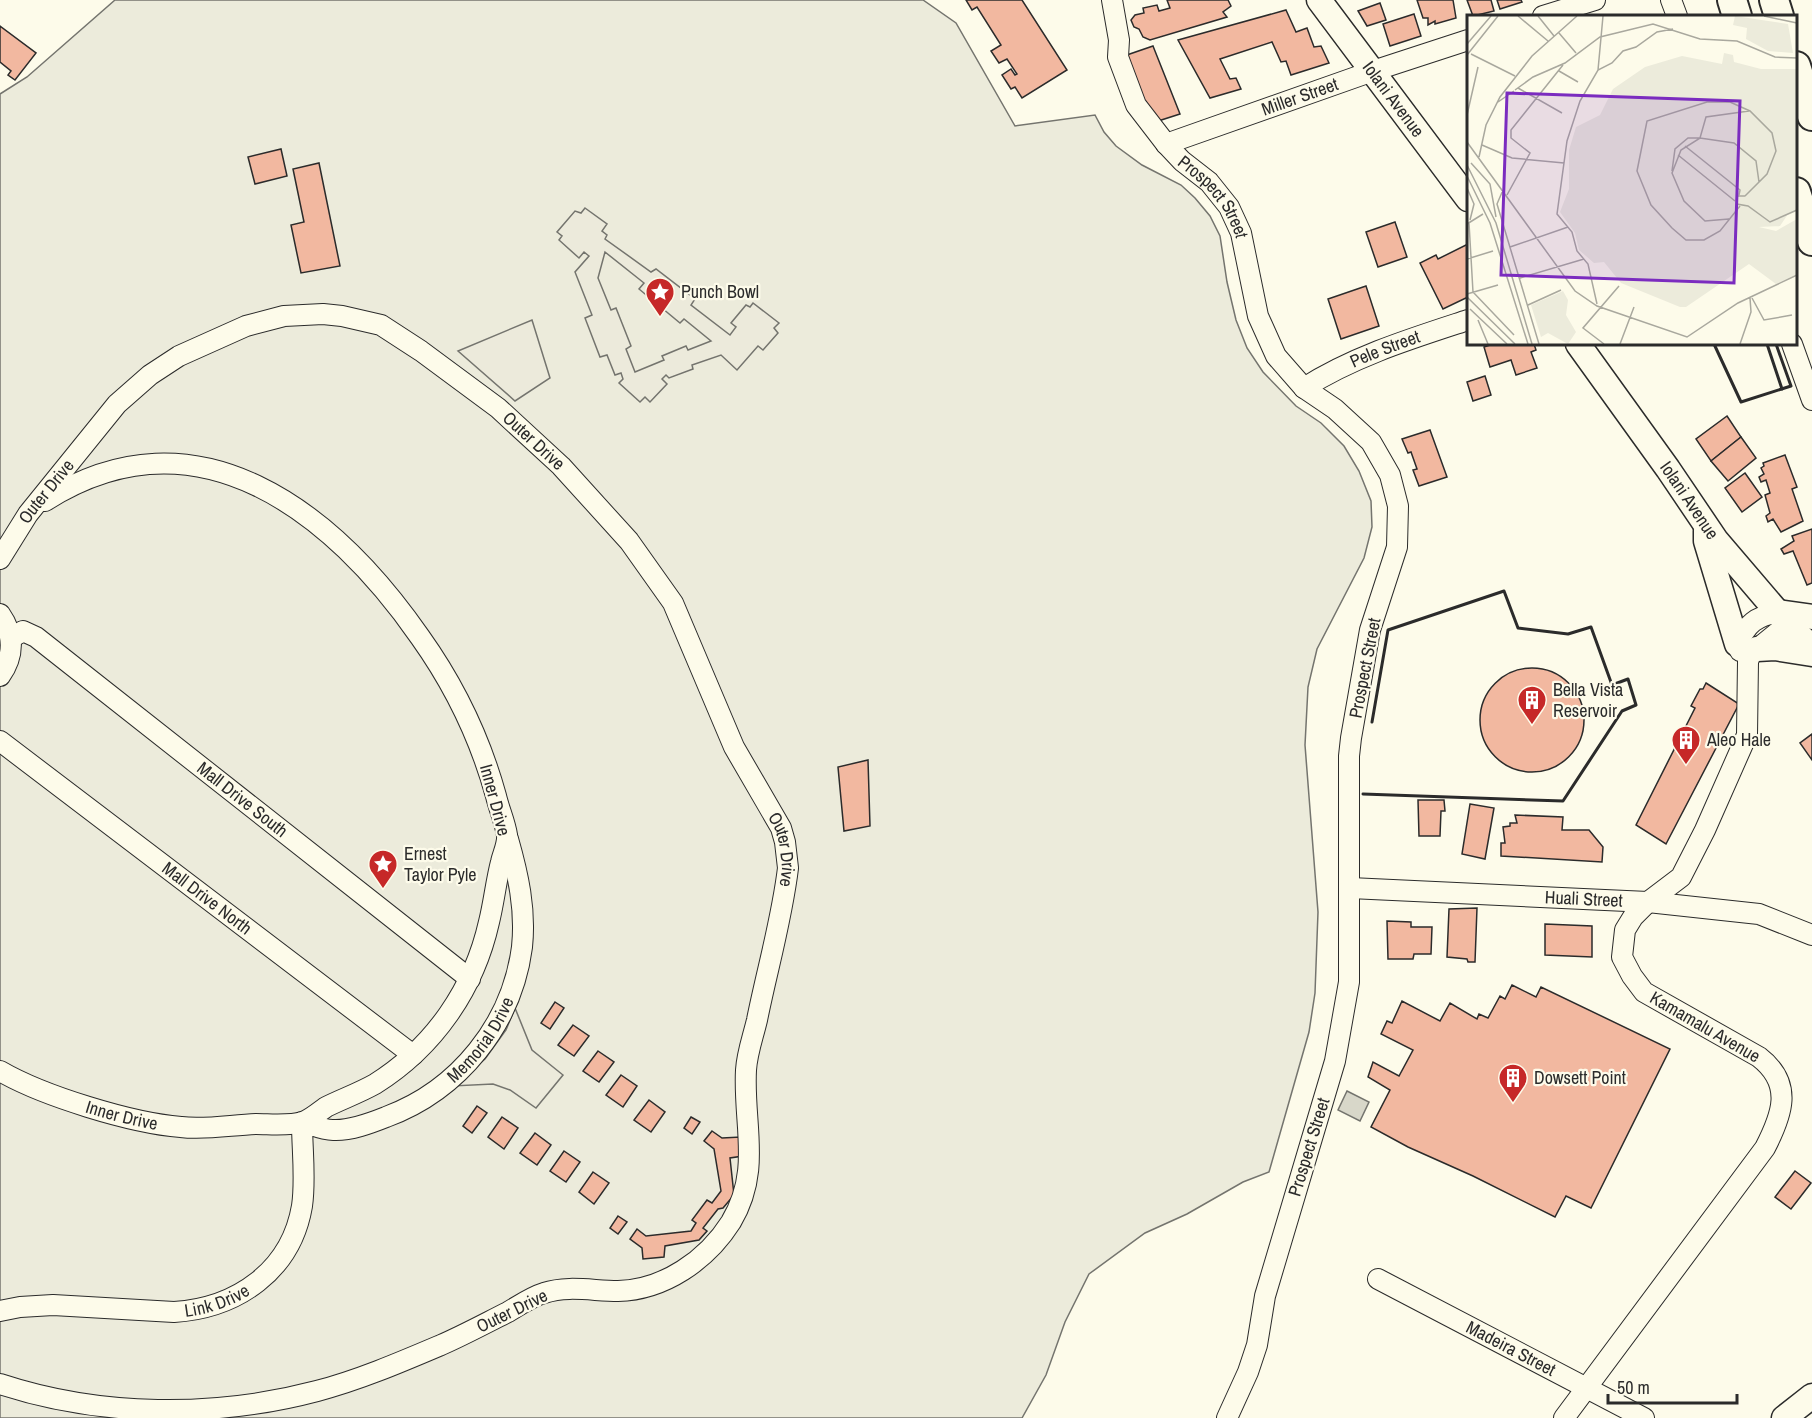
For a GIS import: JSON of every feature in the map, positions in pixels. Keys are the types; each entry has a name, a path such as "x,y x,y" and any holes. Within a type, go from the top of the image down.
{"highway":[{"path":"1732,0 1737,15"},
{"path":"1774,0 1779,15"},
{"path":"1797,69 1812,116"},
{"path":"1797,195 1812,241"}],"main road":[{"name":"Iolani Avenue","path":"1319,0 1467,198"},
{"name":"Iolani Avenue","path":"1579,345 1716,540 1783,618 1812,647"},
{"path":"1706,525 1706,541 1747,646 1812,654"},
{"path":"1783,618 1812,617"},
{"path":"1784,1418 1812,1396"}],"street":[{"name":"Prospect Street","path":"1112,0 1119,40 1118,57 1136,105 1166,144 1182,161 1209,182 1229,207 1241,233 1258,316 1276,356 1304,388 1335,409 1371,442 1390,475 1398,506 1397,547 1370,630 1349,756 1350,982 1335,1061 1265,1296 1257,1345 1248,1372 1227,1418"},
{"path":"1546,15 1595,0"},
{"path":"1671,0 1677,15"},
{"name":"Miller Street","path":"1166,144 1467,40"},
{"name":"Outer Drive","path":"0,559 28,514 117,404 150,375 179,356 246,326 284,316 323,314 381,325 460,378 534,439 602,510 646,563 679,615 735,747 780,828 785,842 788,868 746,1068 750,1150 746,1186 732,1220 721,1236 684,1270 636,1289 619,1291 566,1289 545,1293 461,1335 380,1370 318,1391 256,1404 192,1410 116,1408 41,1396 0,1384"},
{"name":"Pele Street","path":"1304,388 1329,372 1430,332 1467,320"},
{"path":"1792,345 1812,400"},
{"name":"Inner Drive","path":"0,1071 32,1087 75,1102 164,1125 183,1128 302,1122 328,1106 373,1085 413,1055 446,1018 470,979 486,935 497,888 500,863 508,838 476,737 455,691 439,665 410,622 363,565 330,532 294,506 260,485 225,472 165,463 123,468 92,477 63,490 28,514"},
{"path":"0,614 7,624 12,651 0,676"},
{"path":"1747,646 1746,627 1761,616 1783,618"},
{"name":"Mall Drive South","path":"11,638 23,632 36,637 470,979"},
{"name":"Kamamalu Avenue","path":"1564,1418 1765,1148 1782,1109 1777,1078 1769,1065 1759,1057 1644,992 1622,957 1625,930 1633,917 1648,902 1681,877 1747,735 1747,646"},
{"name":"Mall Drive North","path":"0,741 413,1055"},
{"name":"Memorial Drive","path":"302,1122 333,1130 356,1127 398,1113 437,1091 454,1077 484,1043 505,1007 522,946 521,893 508,838"},
{"name":"Huali Street","path":"1350,888 1648,902 1760,914 1812,935"},
{"name":"Link Drive","path":"0,1311 45,1305 192,1311 209,1307 243,1293 271,1270 291,1240 297,1224 304,1188 302,1122"},
{"name":"Madeira Street","path":"1378,1280 1644,1418"}],"shaded area":[{"path":"115,0 923,0 956,23 1015,126 1095,115 1104,132 1116,146 1142,165 1181,185 1210,216 1220,236 1236,320 1247,348 1263,372 1296,406 1321,423 1344,446 1359,471 1371,501 1372,527 1364,558 1317,649 1308,687 1305,745 1318,912 1315,993 1309,1032 1269,1172 1243,1182 1187,1214 1145,1233 1089,1274 1065,1322 1046,1375 1022,1418 0,1418 0,94 27,77"},
{"path":"585,208 607,224 602,231 607,235 605,239 651,272 656,269 695,299 691,305 730,335 736,327 731,323 746,305 750,307 753,303 779,323 774,328 778,333 763,350 758,346 737,370 721,355 692,365 693,369 669,378 666,375 662,379 667,384 650,402 645,397 640,402 619,383 623,379 621,373 615,375 607,355 600,357 585,318 592,315 575,272 589,256 584,252 579,258 559,240 562,236 557,232 575,211 581,213","holes":["605,252 644,283 639,289 680,323 684,319 711,341 688,350 686,346 662,356 664,360 635,372 626,349 631,346 616,308 611,310 598,278"]},
{"path":"532,320 550,378 515,401 458,351"},
{"path":"515,1008 532,1050 563,1075 536,1108 510,1090 493,1084 453,1086 485,1059 506,1030"},
{"path":"1347,1091 1369,1102 1360,1121 1338,1110"}],"building":[{"path":"966,0 1022,0 1067,70 1022,98 1015,87 1011,89 1002,75 1011,69 1015,75 1017,74 1007,59 999,63 991,51 1001,45 977,7 972,10"},
{"path":"1167,0 1228,0 1231,6 1223,12 1227,17 1150,40 1143,37 1131,20 1135,15 1144,13 1143,8 1157,5 1159,11 1170,8"},
{"path":"1417,0 1453,0 1456,18 1435,24 1435,21 1428,25 1428,18 1423,18"},
{"path":"1467,0 1491,0 1494,11 1473,15"},
{"path":"1497,0 1521,0 1522,2 1500,9"},
{"path":"1380,3 1386,20 1367,26 1358,11"},
{"path":"1286,10 1296,32 1307,28 1314,47 1321,46 1329,63 1291,75 1286,61 1281,62 1272,42 1220,59 1230,79 1236,78 1241,89 1210,98 1178,40"},
{"path":"1414,14 1421,36 1390,46 1383,24"},
{"path":"0,26 36,53 15,80 8,75 11,71 0,62"},
{"path":"1153,46 1180,114 1155,122 1121,57"},
{"path":"281,149 287,176 255,184 248,157"},
{"path":"319,163 340,266 301,273 291,225 304,222 293,169"},
{"path":"1395,222 1407,257 1378,267 1366,232"},
{"path":"1467,244 1467,297 1443,309 1420,263 1436,255 1438,259"},
{"path":"1366,286 1379,326 1341,339 1328,299"},
{"path":"1534,345 1536,350 1531,352 1537,368 1516,375 1511,360 1490,367 1484,347"},
{"path":"1485,376 1491,395 1473,401 1467,382"},
{"path":"1727,416 1741,437 1711,461 1696,439"},
{"path":"1430,430 1447,477 1419,486 1413,470 1417,469 1411,452 1408,453 1402,439"},
{"path":"1741,437 1756,458 1728,481 1711,461"},
{"path":"1785,455 1797,487 1792,489 1803,521 1781,532 1773,519 1768,522 1766,516 1770,513 1765,495 1770,493 1766,480 1761,482 1759,477 1764,474 1761,468 1764,466 1763,463"},
{"path":"1745,473 1762,497 1742,512 1725,488"},
{"path":"1812,529 1812,583 1807,585 1793,551 1784,554 1781,549 1794,541 1792,536"},
{"name":"Bella Vista Reservoir","path":"1532,668 1552,672 1569,683 1580,700 1584,720 1580,740 1569,757 1552,768 1532,772 1512,768 1495,757 1484,740 1480,720 1484,700 1495,683 1512,672"},
{"name":"Aleo Hale","path":"1706,683 1739,704 1666,844 1636,825 1695,708 1691,706"},
{"path":"1812,734 1812,760 1800,743"},
{"path":"868,760 870,826 844,831 838,767"},
{"path":"1418,800 1444,800 1445,811 1441,811 1440,836 1419,836"},
{"path":"1470,804 1494,808 1485,859 1462,854"},
{"path":"1515,815 1563,817 1562,830 1589,830 1603,847 1602,862 1501,856 1501,843 1505,843 1503,827 1510,826 1510,823 1517,823"},
{"path":"1477,908 1475,962 1447,957 1449,909"},
{"path":"1387,921 1411,922 1411,927 1432,927 1431,954 1414,954 1413,959 1388,959"},
{"path":"1545,924 1592,926 1592,957 1545,955"},
{"name":"Dowsett Point","path":"1512,985 1536,997 1541,987 1670,1049 1591,1208 1566,1196 1555,1217 1371,1127 1390,1090 1368,1077 1373,1062 1399,1076 1413,1050 1381,1034 1387,1021 1392,1023 1402,1001 1440,1021 1450,1003 1477,1019 1479,1014 1488,1018 1500,996 1505,999"},
{"path":"555,1002 564,1008 550,1029 541,1023"},
{"path":"573,1025 589,1036 574,1056 558,1045"},
{"path":"598,1051 614,1062 599,1082 583,1071"},
{"path":"621,1075 637,1086 623,1107 606,1095"},
{"path":"649,1100 665,1112 651,1132 634,1120"},
{"path":"477,1106 487,1113 472,1133 463,1126"},
{"path":"502,1117 518,1128 504,1149 488,1137"},
{"path":"691,1117 700,1122 692,1134 684,1128"},
{"path":"712,1131 722,1138 741,1137 743,1156 730,1158 734,1195 723,1208 718,1209 703,1228 707,1231 699,1240 665,1246 664,1257 643,1259 642,1248 630,1239 637,1229 646,1236 691,1231 696,1223 692,1220 707,1200 712,1203 721,1191 714,1149 704,1141"},
{"path":"535,1133 551,1145 537,1165 520,1153"},
{"path":"564,1151 580,1162 566,1182 550,1171"},
{"path":"1795,1171 1811,1183 1791,1209 1775,1197"},
{"path":"593,1172 609,1183 594,1204 579,1192"},
{"path":"618,1216 627,1222 618,1234 610,1228"}],"wall":[{"path":"1714,345 1741,402 1791,386 1776,345"},
{"path":"1767,345 1782,389"},
{"path":"1363,794 1563,801 1622,711 1636,705 1628,679 1612,685 1591,627 1568,634 1518,628 1504,591 1388,630 1372,722"}],"place":[{"name":"Punch Bowl","path":"660,318"},
{"name":"Bella Vista Reservoir","path":"1532,726"},
{"name":"Aleo Hale","path":"1686,766"},
{"name":"Ernest Taylor Pyle","path":"383,890"},
{"name":"Dowsett Point","path":"1513,1104"}]}
